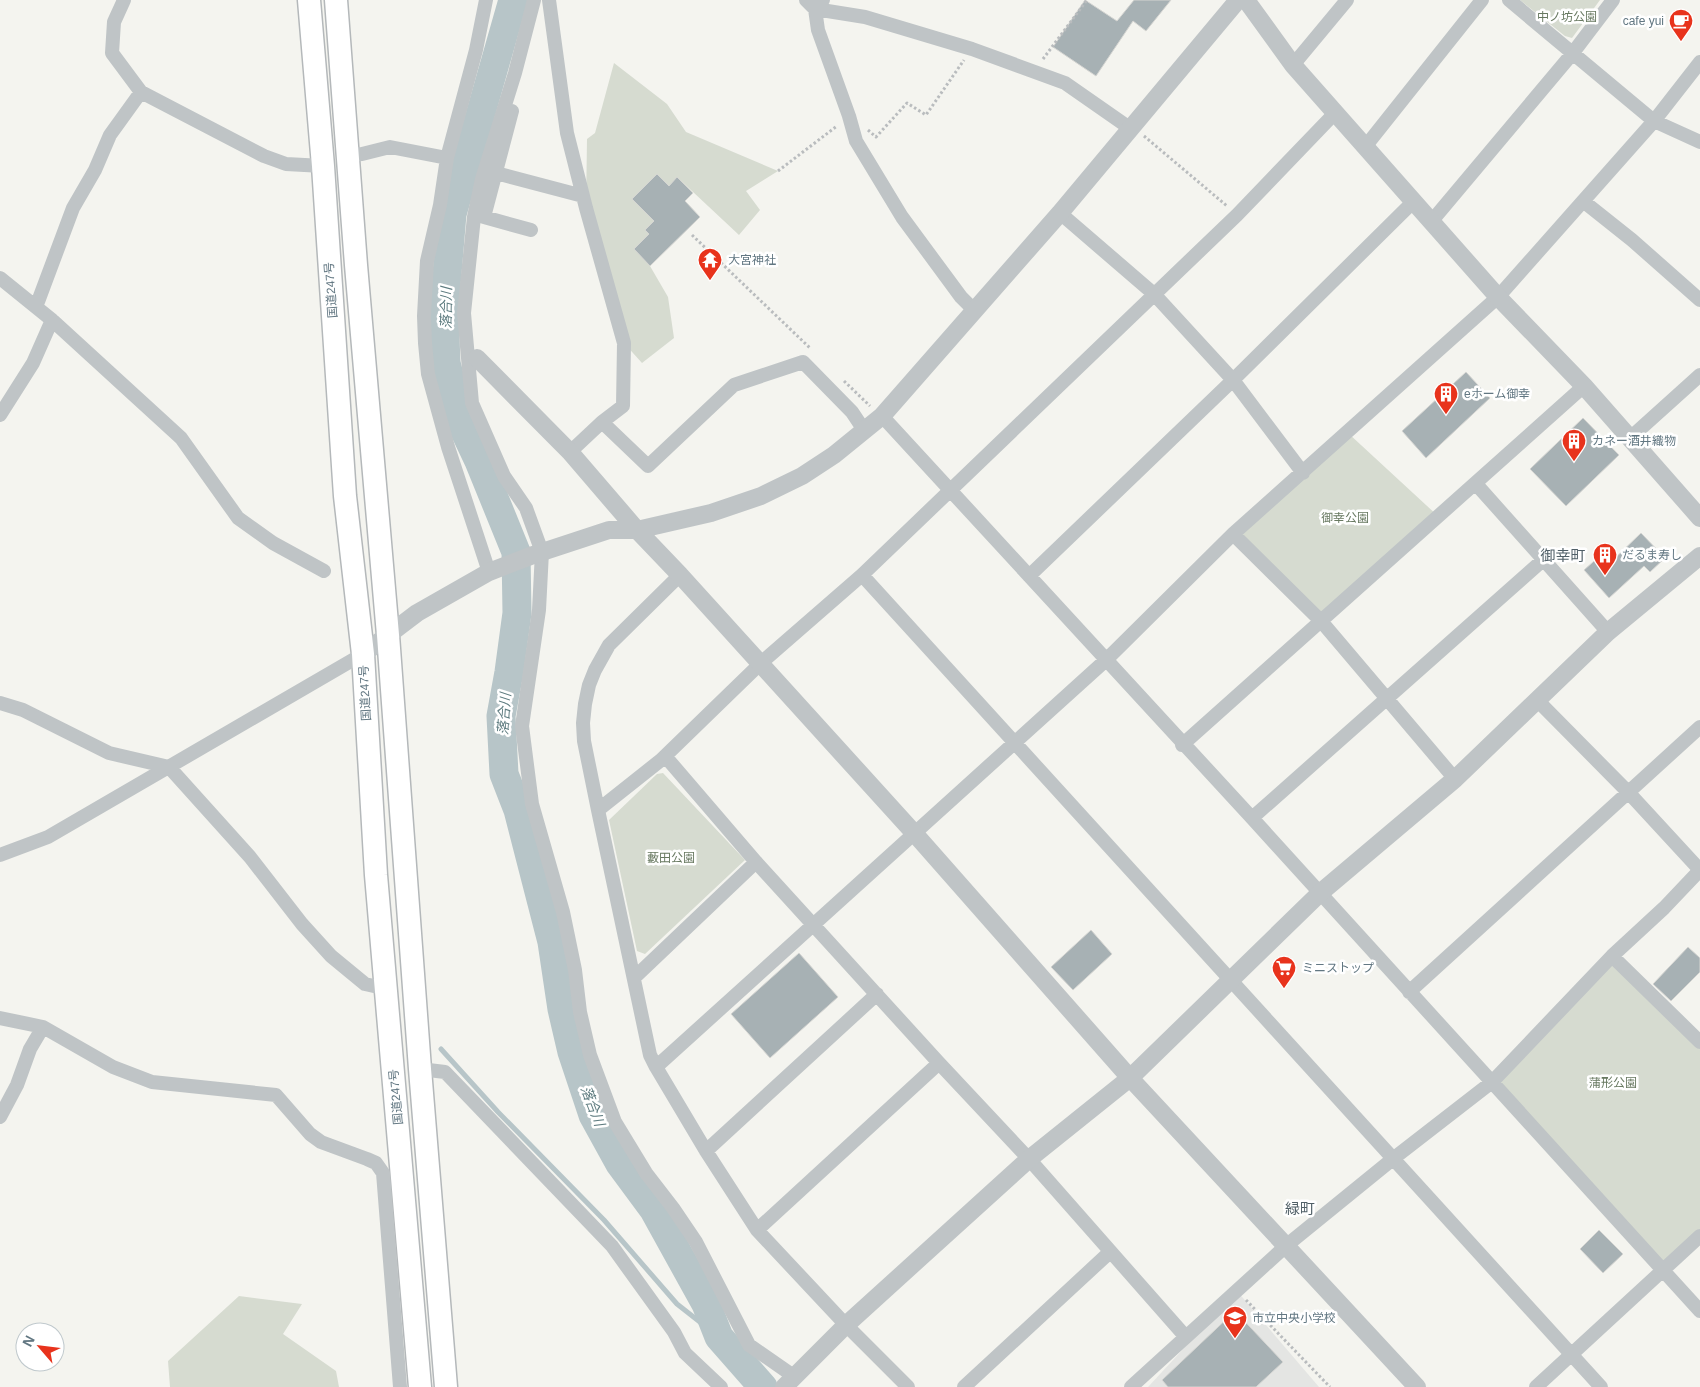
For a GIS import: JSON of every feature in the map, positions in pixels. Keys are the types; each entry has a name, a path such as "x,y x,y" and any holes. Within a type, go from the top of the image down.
{"highway":[{"name":"国道247号","path":"310,0 345,496 363,654 376,875 420,1387"},
{"name":"国道247号","path":"336,0 388,635 446,1387"}],"street":[{"path":"124,0 114,22 112,53 141,92 264,156 286,164 323,166"},
{"path":"486,0 476,50 447,158 440,205 427,261 425,343 428,374 448,447 489,572"},
{"path":"534,0 482,179 474,217 464,313 472,402 504,476 526,508 538,553 539,610 522,726 532,804 565,922 575,970 580,1012 590,1055 615,1122 646,1173 696,1242 749,1345 789,1382 846,1325 1029,1159 1130,1078 1320,894 1455,778 1608,632 1700,556"},
{"path":"549,0 567,133 624,343 623,406 602,422 570,452"},
{"path":"0,855 48,837 169,767 363,654 417,613 489,572 538,553 609,530 637,530 711,513 761,496 802,476 834,455 882,416 1060,213 1238,0"},
{"path":"1246,0 1293,66 1498,297 1584,386 1700,518"},
{"path":"1293,66 1347,0"},
{"path":"1366,147 1482,0"},
{"path":"1508,0 1654,121 1700,142"},
{"path":"1431,222 1572,54 1614,0"},
{"path":"974,311 961,297 902,217 856,141 818,30 815,3 972,50 1034,72 1064,84 1132,127"},
{"path":"518,59 521,72 484,217 531,230"},
{"path":"656,1067 1106,660 1233,534 1498,297 1654,121 1700,62"},
{"path":"36,307 73,208 95,170 110,135 141,92"},
{"path":"598,810 665,756 760,663 862,575 951,491 1238,215 1335,113"},
{"path":"348,155 362,154 390,147 447,158"},
{"path":"496,173 583,196"},
{"path":"1583,201 1632,240 1700,300"},
{"path":"1029,576 1233,380 1413,202"},
{"path":"1060,213 1154,294 1233,380 1303,473"},
{"path":"0,278 52,320 181,438 238,518 272,543 324,571"},
{"path":"0,415 33,363 52,320"},
{"path":"477,358 570,452 637,530 915,834 1130,1078 1417,1387"},
{"path":"602,422 648,466 734,385 803,362 852,412 864,430"},
{"path":"1630,438 1700,375"},
{"path":"1182,744 1584,386"},
{"path":"882,416 1252,818 1700,1310"},
{"path":"1476,484 1608,632"},
{"path":"1233,534 1321,621 1455,778"},
{"path":"1252,818 1543,560"},
{"path":"680,575 609,645 594,670 589,685 583,724 584,741 650,1055 706,1151 756,1230 908,1387"},
{"path":"862,575 1601,1387"},
{"path":"1130,1387 1287,1245 1394,1158 1492,1082 1612,956 1664,908 1700,870 1629,793 1537,700"},
{"path":"0,703 23,710 109,753 169,767 250,857 302,924 331,956 365,984 386,989"},
{"path":"1409,992 1700,727"},
{"path":"665,756 756,862 1029,1159 1186,1336"},
{"path":"635,977 756,862"},
{"path":"1612,956 1700,1042"},
{"path":"706,1151 877,994"},
{"path":"0,1018 43,1027 112,1067 152,1082 276,1095 310,1134 321,1142 376,1163 384,1173 400,1387"},
{"path":"0,1117 17,1085 30,1048 43,1027"},
{"path":"756,1230 939,1063"},
{"path":"420,1069 445,1072 606,1239 674,1332 685,1353 722,1387"},
{"path":"1536,1387 1700,1236"},
{"path":"964,1387 1110,1252"}],"path":[{"path":"1034,72 1087,0"},
{"path":"856,141 868,130 876,137 907,103 926,115 972,50"},
{"path":"778,171 849,116"},
{"path":"1132,127 1238,215"},
{"path":"692,235 812,349"},
{"path":"840,376 882,416"},
{"path":"1237,1290 1330,1387"}],"shaded area":[{"name":"市立中央小学校","path":"1237,1291 1319,1387 1148,1387"}],"green space":[{"name":"中ノ坊公園","path":"1520,0 1600,0 1572,38 1565,36"},
{"path":"614,63 667,104 686,132 778,171 746,191 760,210 739,235 677,177 669,186 657,174 654,221 645,230 649,234 634,249 650,266 668,297 674,338 642,363 624,343 586,208 587,139 595,133"},
{"name":"御幸公園","path":"1348,433 1439,517 1321,621 1233,534"},
{"name":"藪田公園","path":"663,773 745,860 645,954 637,951 609,820 657,774"},
{"name":"蒲形公園","path":"1612,956 1700,1042 1700,1236 1663,1270 1492,1082"},
{"path":"239,1296 302,1304 283,1334 336,1371 339,1387 170,1387 168,1361"}],"building":[{"path":"1085,0 1117,21 1134,0 1171,0 1146,31 1133,21 1096,76 1053,47"},
{"path":"657,174 669,186 677,177 693,193 685,201 700,217 650,266 634,249 649,234 645,230 654,221 632,199"},
{"name":"eホーム御幸","path":"1466,372 1490,398 1426,458 1402,431"},
{"name":"カネー酒井織物","path":"1583,418 1619,455 1566,506 1530,469"},
{"path":"1641,533 1665,558 1650,572 1644,566 1609,598 1584,570 1602,554 1610,563"},
{"path":"1091,930 1112,954 1073,990 1051,967"},
{"path":"1688,947 1700,958 1700,972 1671,1001 1653,984"},
{"path":"799,953 838,997 770,1058 731,1014"},
{"path":"1599,1230 1623,1254 1603,1273 1580,1249"},
{"name":"市立中央小学校","path":"1235,1311 1283,1362 1256,1387 1168,1387 1162,1380"}],"waterway":[{"name":"落合川","path":"513,0 452,214 444,310 446,363 461,423 479,461 516,552 517,613 501,716 504,774 518,810 552,942 562,1009 572,1052 593,1115 620,1164 654,1210 706,1304 719,1337 763,1387"},
{"path":"441,1049 498,1112 604,1220 677,1304 719,1337"}],"place":[{"name":"cafe yui","path":"1681,42"},
{"name":"大宮神社","path":"710,281"},
{"name":"eホーム御幸","path":"1446,415"},
{"name":"カネー酒井織物","path":"1574,462"},
{"name":"だるま寿し","path":"1605,576"},
{"name":"ミニストップ","path":"1284,989"},
{"name":"市立中央小学校","path":"1235,1339"}],"district":[{"name":"御幸町","path":"1563,555"},
{"name":"緑町","path":"1300,1208"}]}
